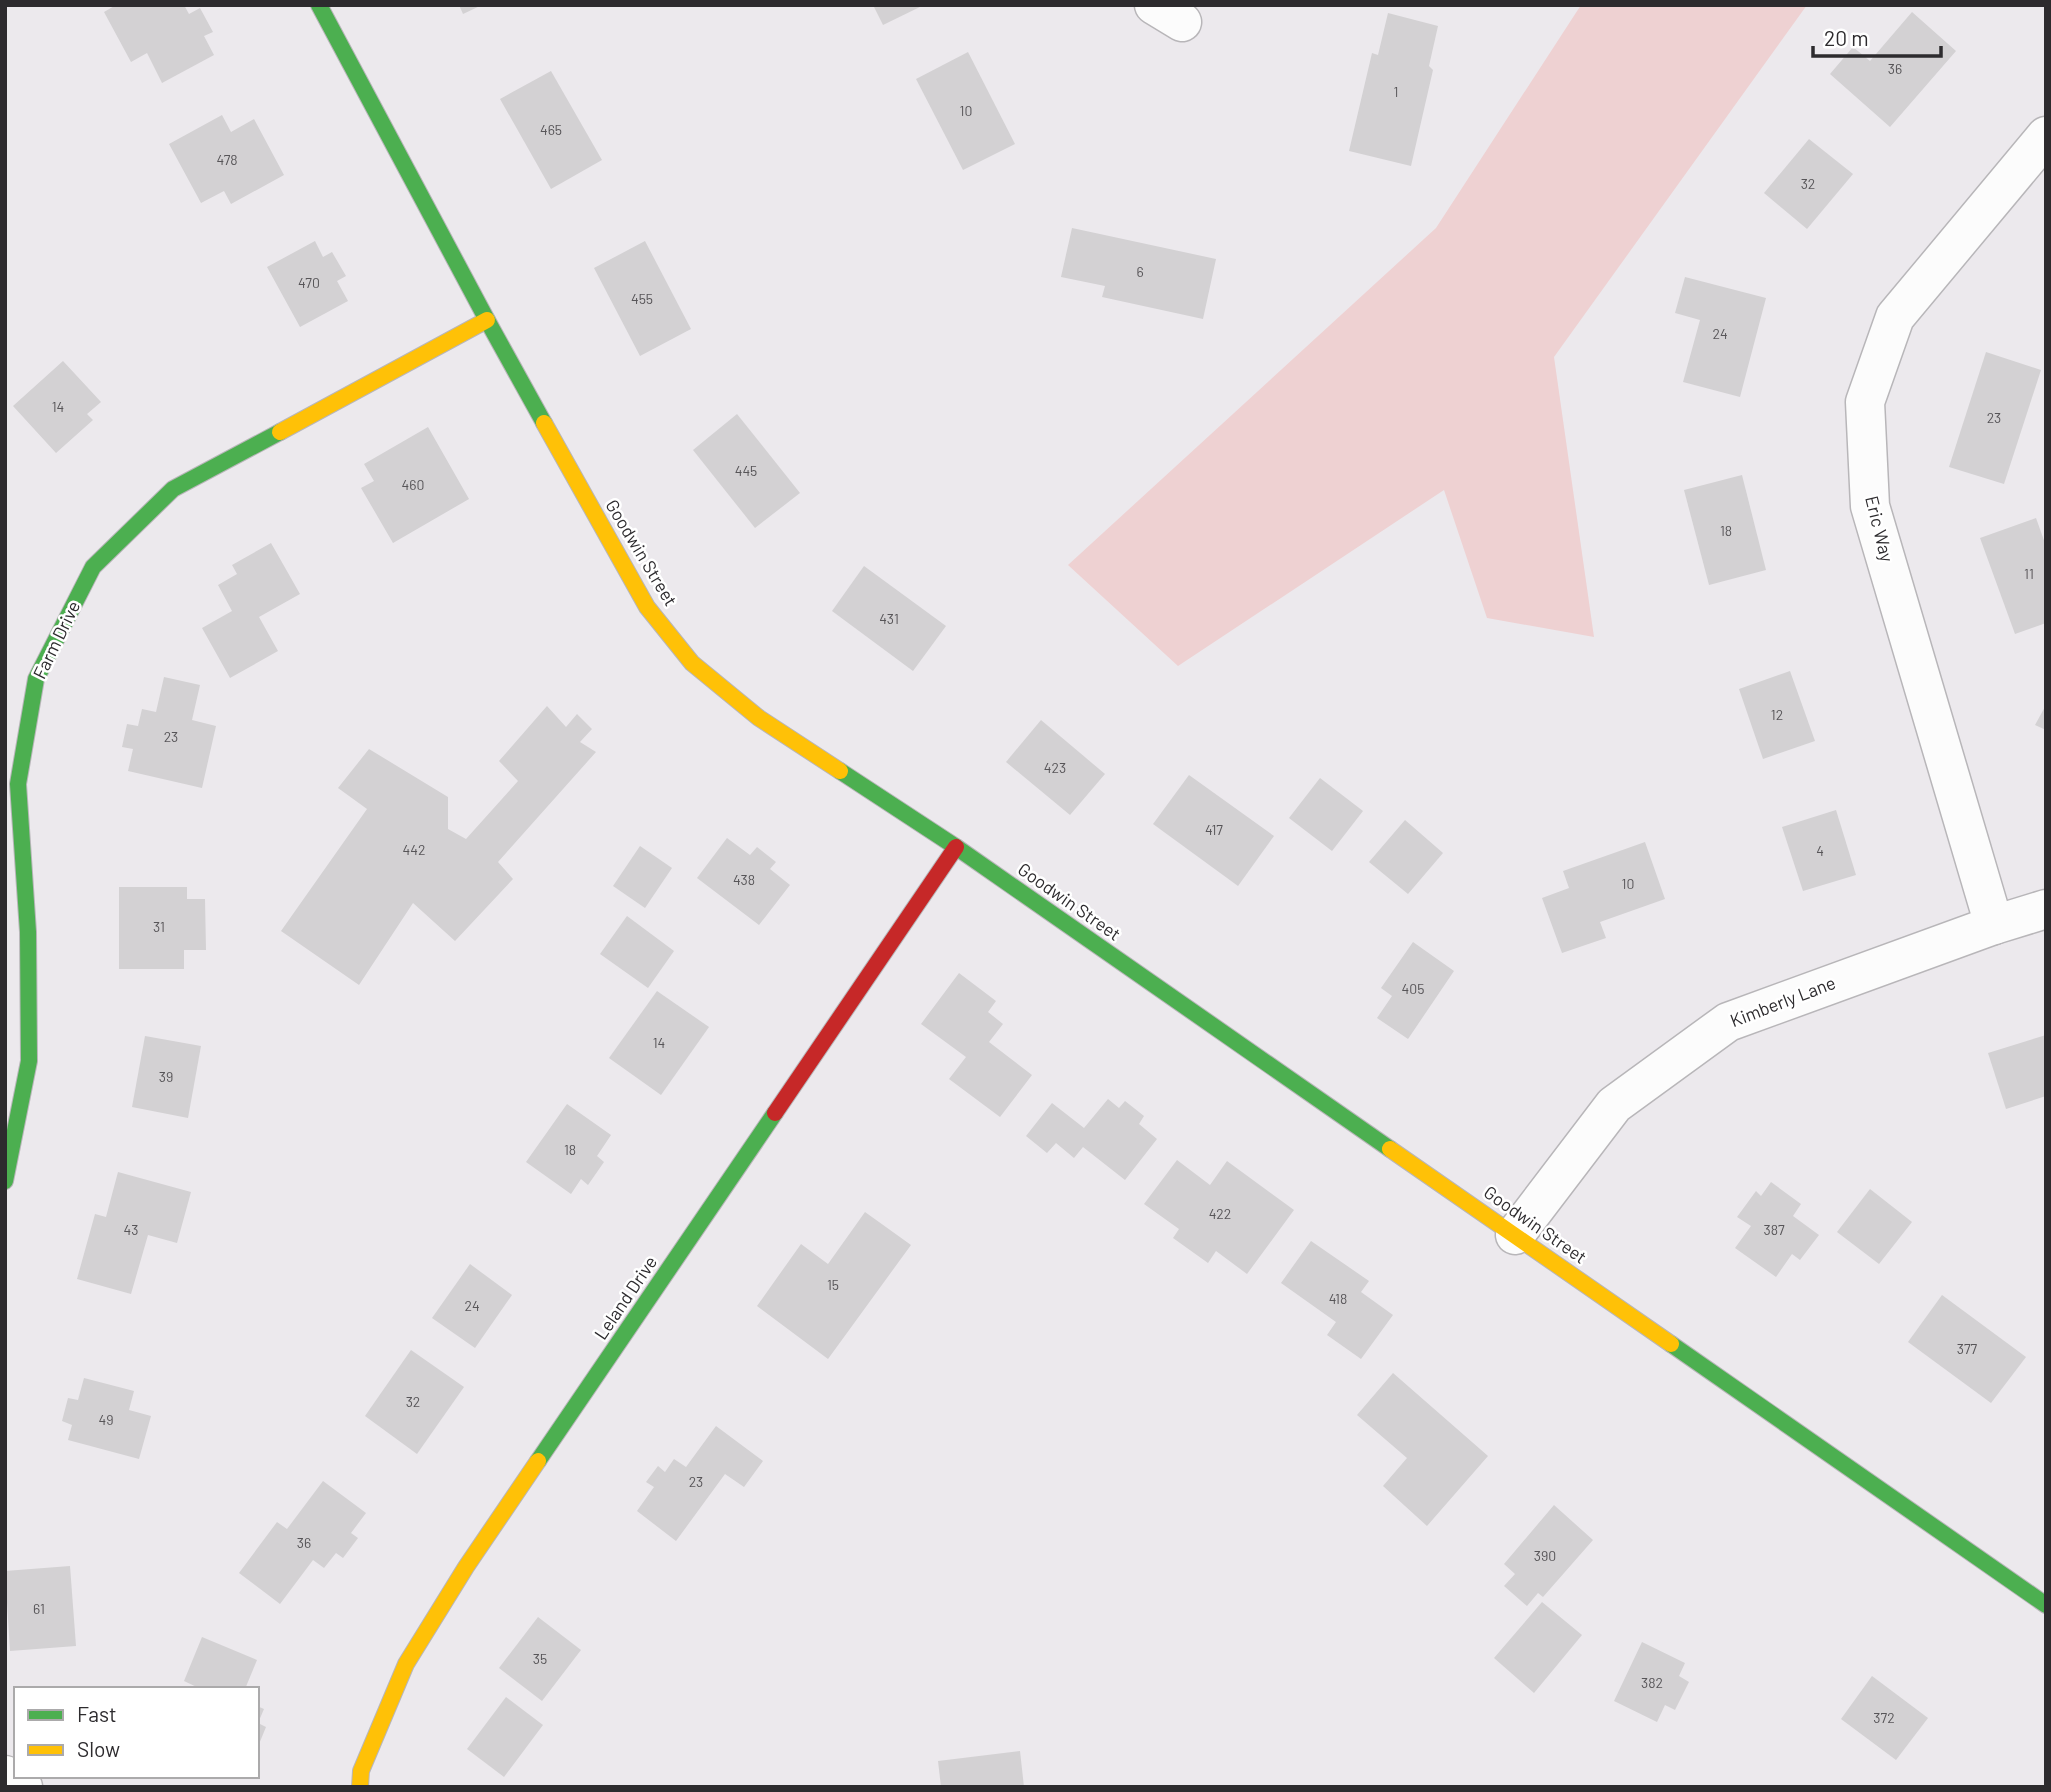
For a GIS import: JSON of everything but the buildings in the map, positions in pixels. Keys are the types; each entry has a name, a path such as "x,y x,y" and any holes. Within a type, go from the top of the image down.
{"street":[{"name":"Goodwin Street","path":"318,5 487,320 647,607 692,663 760,718 956,847 2046,1605"},
{"name":"Eric Way","path":"1994,925 1870,506 1865,402 1895,317 2046,136"},
{"name":"Farm Drive","path":"5,1181 29,1061 28,932 18,784 36,679 93,567 173,489 487,320"},
{"name":"Leland Drive","path":"360,1787 362,1772 406,1664 466,1567 956,847"},
{"name":"Kimberly Lane","path":"1515,1235 1614,1105 1728,1022 1994,925 2046,909"},
{"path":"5,1775 23,1787"}],"shaded area":[{"path":"1581,5 1807,5 1554,357 1594,637 1487,618 1444,490 1178,666 1068,565 1436,228"}],"traffic: fast":[{"path":"319,5 544,423"},
{"path":"5,1181 29,1061 28,932 18,784 36,679 93,567 173,489 280,432"},
{"path":"840,771 956,847 1390,1149"},
{"path":"538,1461 775,1113"},
{"path":"1671,1344 2046,1605"}],"traffic: slow":[{"path":"280,432 487,320"},
{"path":"544,423 647,607 692,663 759,718 840,771"},
{"path":"1390,1149 1671,1344"},
{"path":"360,1787 361,1771 406,1664 466,1567 538,1461"}],"traffic: jam":[{"path":"775,1113 956,847"}]}
